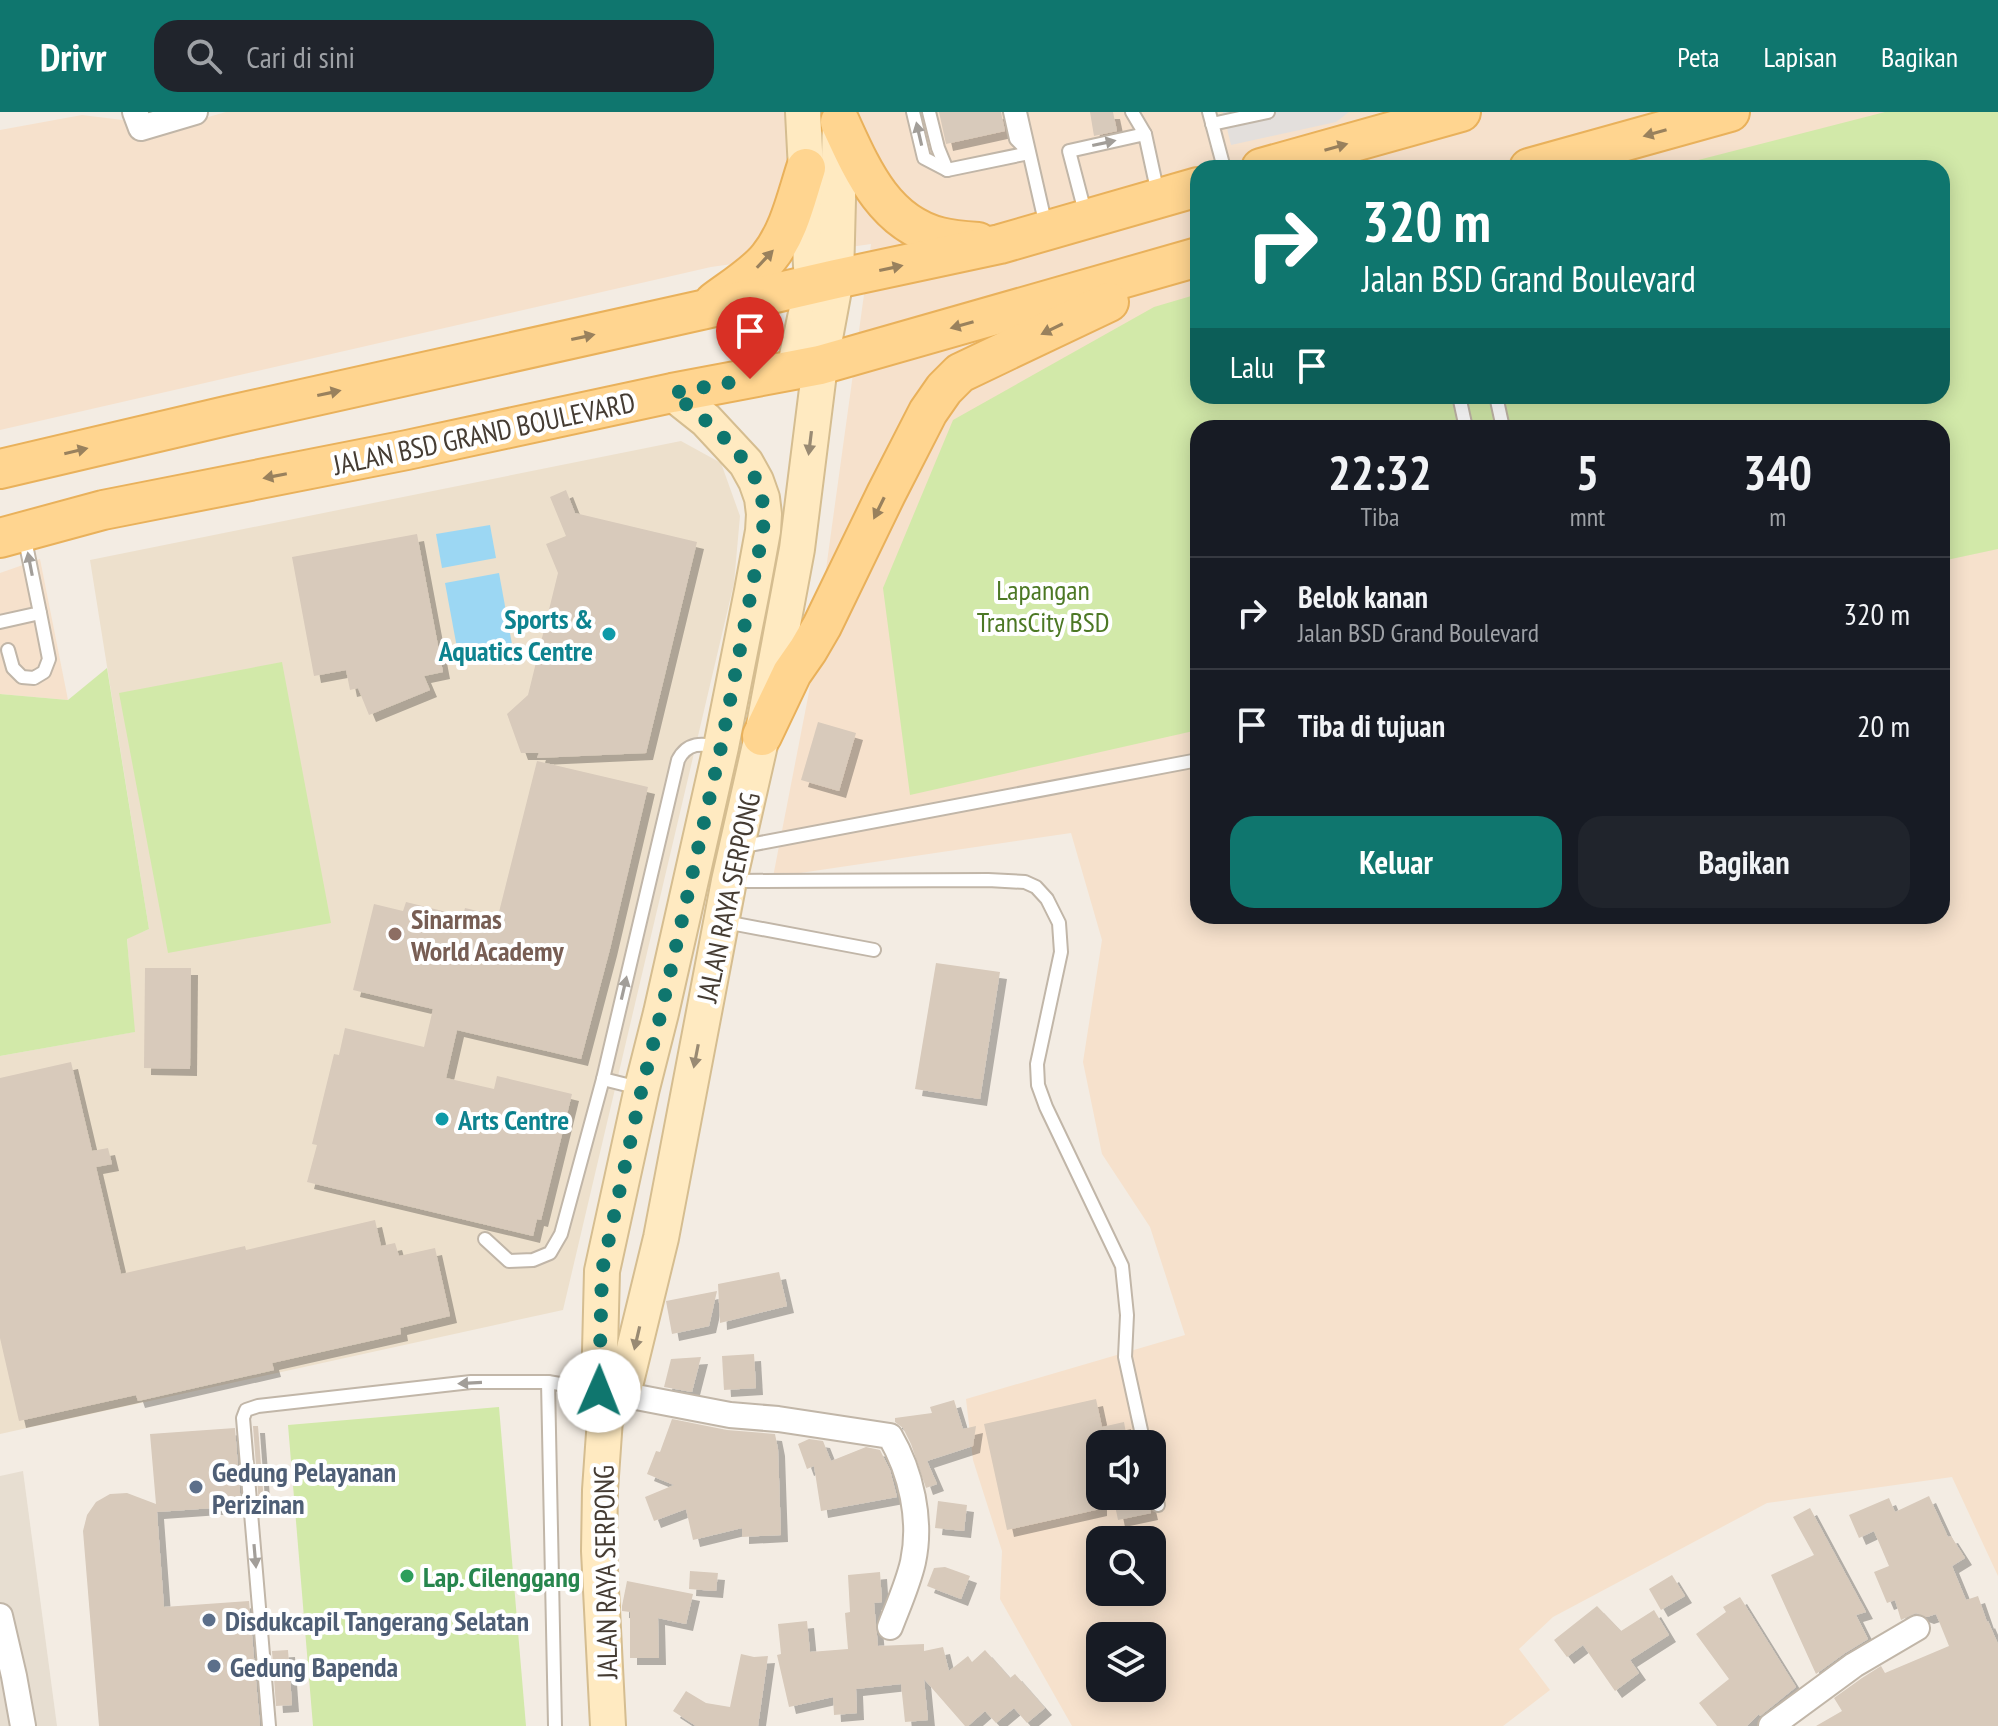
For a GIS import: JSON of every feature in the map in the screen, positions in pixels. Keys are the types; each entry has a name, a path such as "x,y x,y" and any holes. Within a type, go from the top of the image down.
{"main road":[{"path":"803,112 806,168 824,282"},
{"path":"1285,160 1410,119 1461,112"},
{"path":"1558,160 1730,112"},
{"path":"824,282 840,117"},
{"path":"840,117 863,172 891,210 906,223 944,239 1000,244"},
{"path":"706,309 767,260 782,239 806,168"},
{"path":"0,469 1000,244 1190,189"},
{"name":"JALAN BSD GRAND BOULEVARD","path":"12,534 103,510 807,368 1190,260"},
{"path":"762,736 792,673 822,626 928,412 944,389 960,373 1190,262"},
{"name":"JALAN RAYA SERPONG","path":"609,1401 649,1285 661,1238 729,881 762,736 797,549 807,368 824,282"},
{"name":"JALAN RAYA SERPONG","path":"608,1726 599,1551 600,1490 609,1401 602,1271 721,747 763,531 762,498 746,463 706,420 672,393"},
{"path":"602,1271 649,1285"}],"street":[{"path":"135,112 141,128 195,112"},
{"path":"609,1401 778,1419 890,1436 907,1471 916,1534 913,1562 890,1627"},
{"path":"0,1616 23,1726"},
{"path":"1771,1726 1854,1665 1917,1628"}],"lane":[{"path":"913,112 924,158 947,170 1029,153"},
{"path":"929,112 947,170"},
{"path":"1010,112 1016,139 1029,153"},
{"path":"1020,112 1047,231"},
{"path":"1132,112 1145,134 1159,199"},
{"path":"1222,160 1211,118 1268,112"},
{"path":"1087,219 1069,151 1145,134"},
{"path":"8,650 13,668 22,677 34,678 44,672 49,659 40,613 12,534"},
{"path":"0,622 40,613"},
{"path":"485,1239 509,1261 533,1260 550,1253 561,1234 603,1079 678,760 687,748 695,745 721,747"},
{"path":"736,848 1190,762"},
{"path":"729,881 1025,882 1036,887 1047,899 1059,923 1061,952 1037,1064 1038,1085 1122,1266 1127,1315 1125,1357 1141,1430"},
{"path":"722,921 874,950"},
{"path":"603,1079 642,1088"},
{"path":"269,1726 243,1418 246,1410 258,1406 471,1382 548,1382 609,1401"},
{"path":"548,1382 555,1726"}],"shaded area":[{"path":"226,112 1998,112 1998,1576 1952,1477 1767,1503 1553,1617 1519,1649 1550,1690 1503,1726 1072,1726 1000,1599 1002,1551 973,1460 966,1399 1185,1335 1150,1227 1102,1154 1083,1062 1102,940 1071,833 773,877 809,692 871,244 711,267 0,430 0,130 82,115 155,124 187,123"},
{"path":"1223,112 1349,112 1336,122 1231,145"},
{"name":"Sinarmas World Academy","path":"681,441 721,463 740,516 734,583 563,1310 0,1434 0,1056 134,1032 127,938 149,929 90,560"},
{"path":"40,559 68,700 0,694 0,573"},
{"path":"23,1471 57,1726 0,1726 0,1476"}],"green space":[{"name":"Lapangan TransCity BSD","path":"1885,112 1998,112 1998,549 1950,559 1950,420 1190,420 1190,732 910,795 883,588 953,420 1154,307 1190,296 1190,404 1950,404 1950,160 1698,160"},
{"path":"282,662 331,923 168,953 119,693"},
{"path":"107,668 149,929 127,939 135,1032 0,1056 0,694 68,700"},
{"name":"Lap. Cilenggang","path":"499,1407 526,1726 313,1726 288,1425"}],"water":[{"path":"490,525 496,558 442,568 436,534"},
{"path":"499,573 514,655 460,664 445,583"}],"building":[{"path":"939,112 1001,112 1005,131 946,144"},
{"path":"1090,112 1113,112 1117,131 1094,136"},
{"name":"Sports & Aquatics Centre","path":"566,490 575,513 697,542 646,753 537,758 539,753 521,753 507,714 528,695 558,573 546,544 566,536 550,497"},
{"path":"417,534 443,672 424,676 430,690 369,715 358,688 350,690 346,670 314,676 292,557"},
{"path":"818,722 856,733 839,791 801,780"},
{"path":"537,761 648,787 581,1059 457,1030 446,1078 494,1089 497,1076 572,1094 541,1220 537,1219 533,1236 307,1182 317,1145 312,1144 334,1054 339,1055 345,1028 424,1047 433,1009 353,990 374,904 403,911 406,902 463,916 465,908 498,916"},
{"path":"936,963 1000,972 980,1099 915,1089"},
{"path":"145,968 191,968 190,1069 144,1068"},
{"path":"71,1062 92,1151 108,1148 112,1164 96,1167 121,1274 245,1246 246,1250 375,1220 381,1246 395,1243 399,1256 435,1248 450,1316 400,1328 401,1334 272,1363 274,1370 138,1401 136,1395 19,1421 0,1338 0,1078"},
{"path":"779,1272 787,1306 720,1323 718,1284"},
{"path":"717,1291 709,1326 672,1334 666,1301"},
{"path":"754,1354 756,1388 724,1390 722,1356"},
{"path":"701,1357 692,1392 664,1387 671,1359"},
{"path":"1096,1399 1102,1427 1124,1422 1125,1430 1086,1430 1086,1510 1096,1510 1007,1530 984,1424"},
{"path":"954,1400 963,1429 976,1426 973,1446 927,1461 937,1484 926,1488 911,1444 895,1418 932,1413 930,1407"},
{"path":"672,1419 727,1430 775,1434 781,1535 742,1537 742,1528 693,1540 686,1509 654,1521 645,1497 674,1485 647,1474 656,1451 660,1452"},
{"path":"253,1426 258,1426 264,1504 259,1505"},
{"path":"235,1428 241,1506 157,1512 164,1607 249,1601 260,1726 99,1726 83,1531 87,1515 96,1502 110,1494 127,1493 156,1504 150,1434"},
{"path":"809,1439 823,1441 831,1461 866,1447 880,1450 890,1470 897,1497 821,1511 814,1466 807,1469 798,1444"},
{"path":"1929,1496 1948,1537 1951,1536 1965,1558 1952,1566 1966,1600 1978,1596 1998,1644 1998,1726 1816,1726 1842,1711 1834,1698 1881,1666 1885,1673 1949,1646 1936,1614 1927,1617 1916,1613 1901,1620 1895,1600 1887,1603 1874,1572 1889,1566 1874,1531 1859,1538 1849,1515 1889,1498 1895,1512"},
{"path":"938,1501 967,1505 964,1531 935,1528"},
{"path":"1810,1508 1866,1612 1856,1615 1868,1639 1816,1674 1771,1575 1814,1555 1793,1517"},
{"path":"1116,1510 1150,1510 1151,1513 1118,1520"},
{"path":"945,1567 970,1576 961,1599 927,1586 934,1568"},
{"path":"690,1571 718,1573 716,1591 689,1589"},
{"path":"880,1572 882,1602 874,1603 878,1646 924,1644 924,1651 943,1647 949,1671 968,1656 972,1662 985,1650 1010,1678 1015,1674 1045,1708 1027,1723 1014,1708 996,1723 985,1711 965,1726 924,1679 928,1720 905,1722 901,1684 856,1689 857,1713 834,1715 833,1697 789,1707 777,1655 781,1654 778,1624 807,1621 810,1652 848,1649 845,1613 850,1612 848,1575"},
{"path":"1672,1575 1685,1596 1661,1610 1649,1589"},
{"path":"627,1581 693,1594 686,1624 658,1618 659,1658 630,1658 630,1612 622,1611"},
{"path":"1740,1597 1796,1687 1747,1726 1717,1726 1699,1703 1729,1679 1696,1634 1726,1612 1723,1607"},
{"path":"1597,1606 1621,1631 1654,1610 1669,1635 1630,1660 1639,1673 1615,1691 1583,1645 1567,1657 1554,1640"},
{"path":"288,1650 292,1705 276,1706 272,1651"},
{"path":"741,1654 768,1656 758,1726 696,1726 673,1711 686,1691 706,1703 730,1707"}],"place":[{"name":"Sports & Aquatics Centre","path":"609,634"},
{"name":"Sinarmas World Academy","path":"395,934"},
{"name":"Arts Centre","path":"442,1119"},
{"name":"Gedung Pelayanan Perizinan","path":"196,1487"},
{"name":"Lap. Cilenggang","path":"407,1576"},
{"name":"Disdukcapil Tangerang Selatan","path":"209,1620"},
{"name":"Gedung Bapenda","path":"214,1666"}],"route":[{"path":"599,1391 602,1271 721,747 763,531 762,498 746,463 706,420 672,393 750,379"}]}
